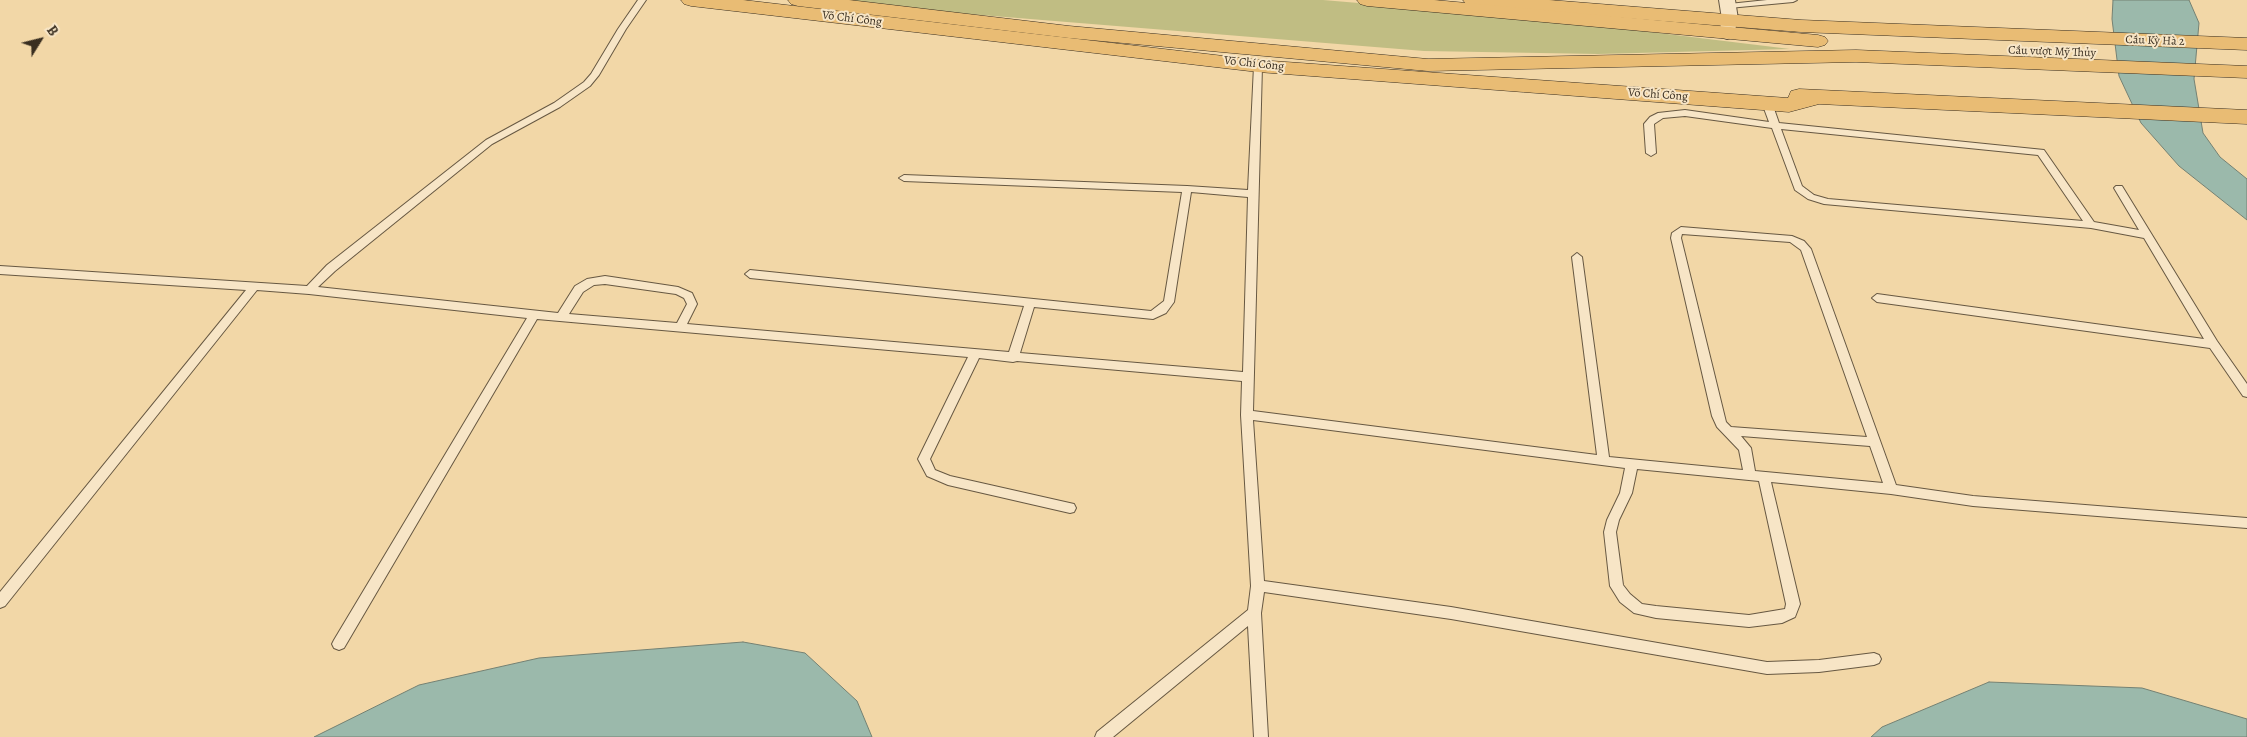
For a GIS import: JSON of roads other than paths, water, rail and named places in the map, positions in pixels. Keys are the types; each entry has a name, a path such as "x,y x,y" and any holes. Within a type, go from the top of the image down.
{"main road":[{"name":"Võ Chí Công","path":"691,0 1258,58 1789,105 1818,97"},
{"name":"Võ Chí Công","path":"798,0 1069,32 1258,58 1428,65 1547,79 1818,97 2247,117"},
{"path":"1366,0 1673,27 1728,15"},
{"path":"1473,0 1728,15 1856,50"},
{"name":"Cầu Kỳ Hà 2","path":"1728,15 1801,26 2247,44"},
{"name":"Võ Chí Công","path":"1428,65 1856,50"},
{"name":"Cầu vượt Mỹ Thủy","path":"1856,50 2247,60"},
{"name":"Cầu vượt Mỹ Thủy","path":"1856,50 2247,72"}],"lane":[{"path":"309,290 331,268 489,142 557,105 588,84 642,0"},
{"path":"1728,15 1793,0"},
{"path":"1258,58 1247,415 1258,586 1254,613 1261,737"},
{"path":"1767,103 1798,188 1811,197 1827,202 2092,226 2147,235"},
{"path":"1651,153 1649,124 1653,119 1661,114 1685,113 1776,126 2041,152 2092,226"},
{"path":"904,178 1187,189 1253,194"},
{"path":"2120,188 2213,344 2247,393"},
{"path":"750,274 1153,315 1162,310 1169,302 1187,189"},
{"path":"1750,476 1744,448 1721,424 1718,416 1678,248 1677,233 1681,230 1792,239 1806,249 1891,489"},
{"path":"1577,257 1604,461"},
{"path":"0,270 309,290 561,318 1249,377"},
{"path":"561,318 580,289 591,282 605,280 678,291 688,296 692,304 680,328"},
{"path":"0,602 254,286"},
{"path":"1876,298 2213,344"},
{"path":"1013,358 1030,303"},
{"path":"339,644 534,315"},
{"path":"975,354 924,459 931,473 948,480 1070,508"},
{"path":"1247,415 1604,461 1891,489 1973,501 2247,523"},
{"path":"1729,431 1873,442"},
{"path":"1632,464 1626,492 1613,520 1610,532 1616,586 1624,598 1639,608 1665,613 1749,621 1782,617 1790,613 1793,604 1764,478"},
{"path":"1258,586 1460,615 1767,668 1820,666 1874,659"},
{"path":"1102,737 1254,613"}]}
